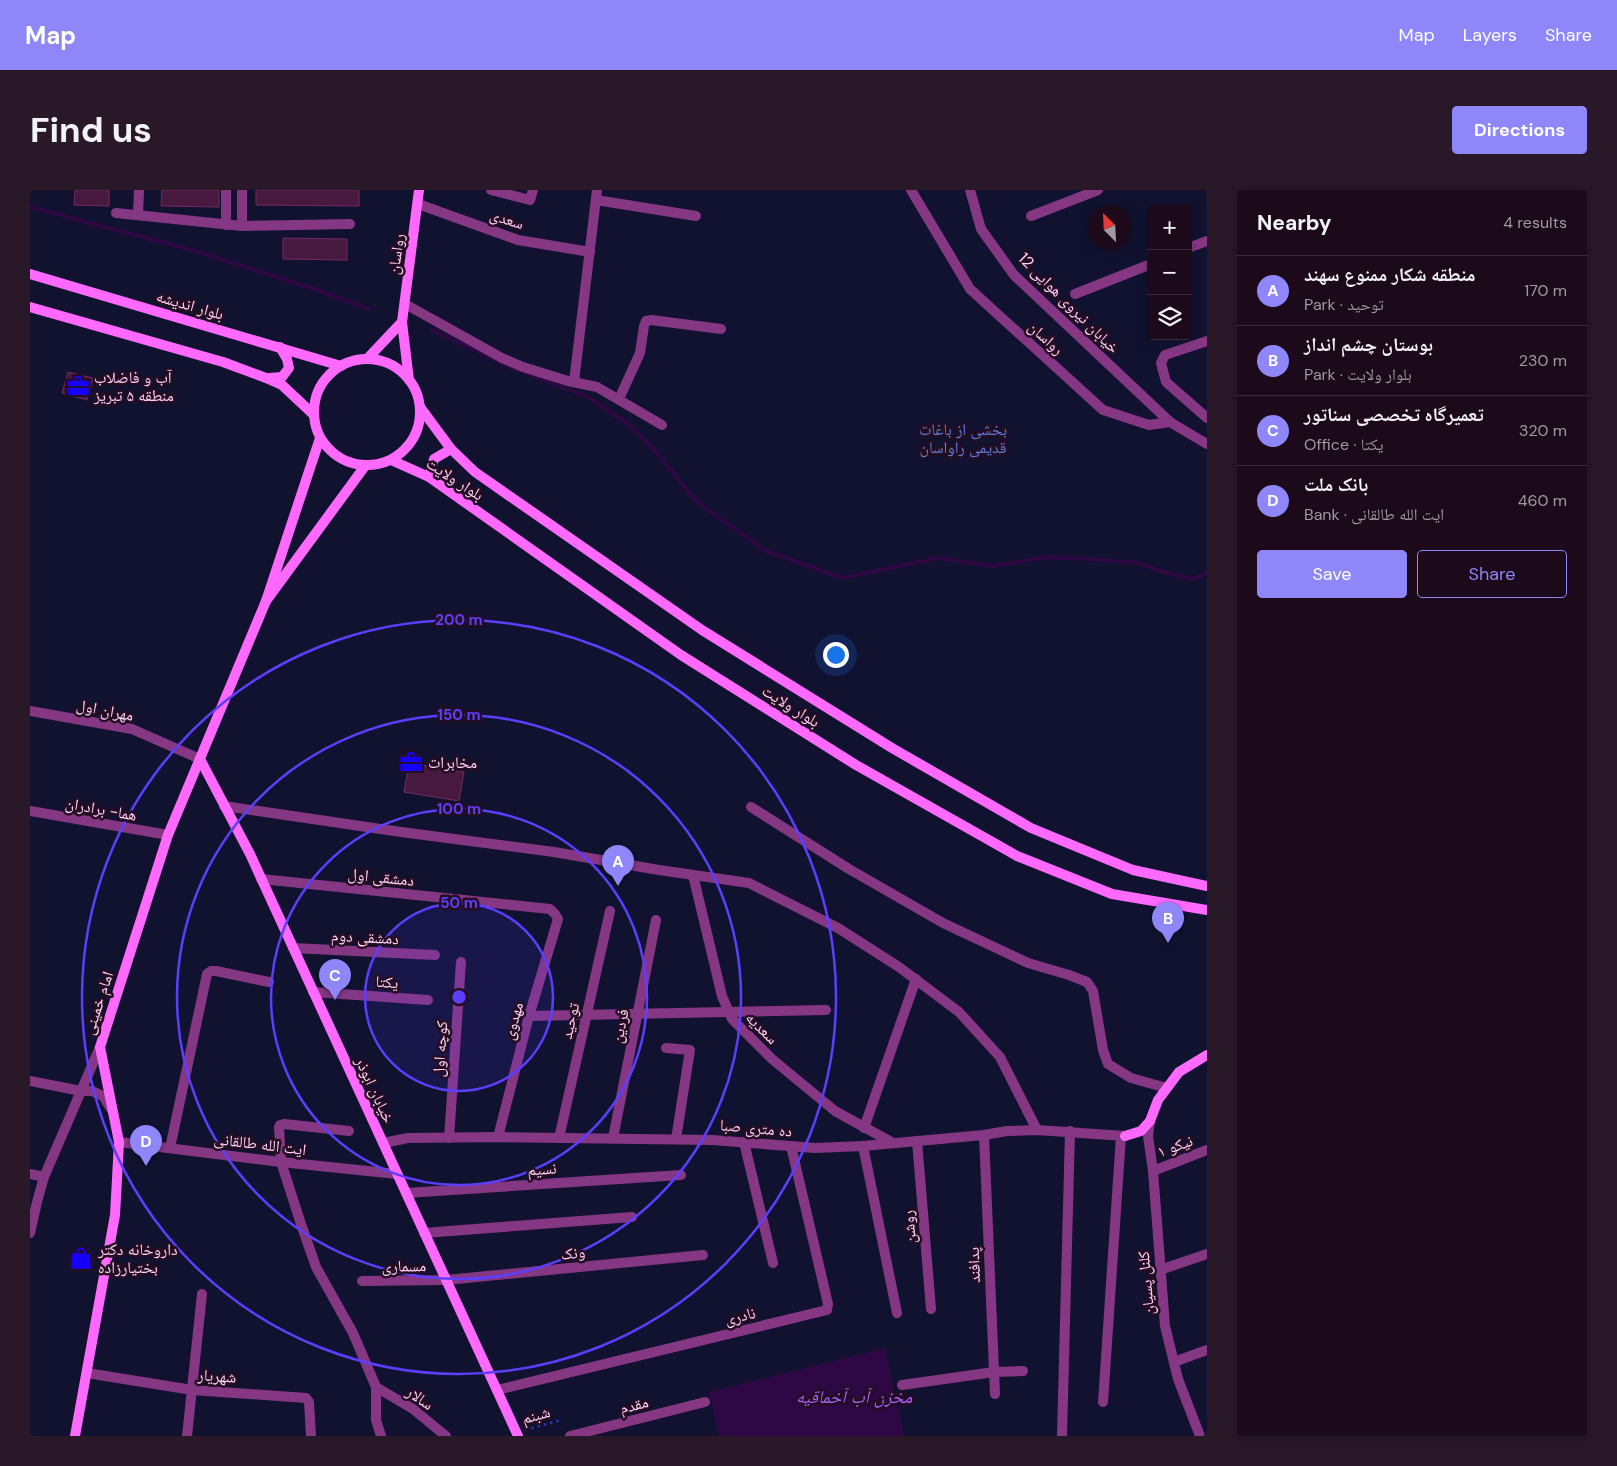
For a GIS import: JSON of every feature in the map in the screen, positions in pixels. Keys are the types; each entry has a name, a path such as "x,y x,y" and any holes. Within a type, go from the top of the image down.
{"main road":[{"name":"رواسان","path":"409,380 402,322 419,190"},
{"name":"بلوار اندیشه","path":"30,274 341,366"},
{"path":"30,307 223,362 266,378 282,386 313,414"},
{"path":"367,359 402,322"},
{"path":"266,378 282,377 289,368 287,359 280,347"},
{"path":"367,359 383,361 397,368 409,380 417,393 420,407 419,423 414,438 404,451 391,460 365,466 347,462 331,452 320,438 315,427 313,414 320,386 329,374 353,361 367,359"},
{"name":"بلوار ولایت","path":"420,407 451,449 476,472 702,630 892,748 1031,828 1133,870 1207,886"},
{"path":"266,601 320,438"},
{"path":"430,478 434,459 451,449"},
{"name":"بلوار ولایت","path":"391,460 430,478 681,655 856,765 1017,856 1112,894 1207,910"},
{"path":"266,601 365,466"},
{"name":"امام خمینی","path":"75,1436 115,1216 119,1142 100,1047 168,835 266,601"},
{"name":"خیابان ابوذر","path":"200,759 261,879 517,1434"},
{"path":"1123,1136 1141,1131 1150,1121 1158,1100 1180,1072 1207,1055"}],"street":[{"path":"138,216 139,190"},
{"path":"226,190 226,225"},
{"path":"242,190 242,226"},
{"path":"491,190 530,200 534,190"},
{"name":"رواسان","path":"911,190 970,289 1103,410 1150,425 1170,422"},
{"name":"خیابان نیروی هوایی 12","path":"970,190 981,229 1014,275 1170,422"},
{"path":"1031,216 1098,190"},
{"path":"574,382 597,195 696,216"},
{"name":"سعدی","path":"418,204 518,240 590,252"},
{"path":"116,213 242,226 350,224"},
{"path":"1192,247 1207,241"},
{"path":"1075,294 1147,266"},
{"path":"405,304 502,358 523,367 597,387 662,425"},
{"path":"619,399 640,353 646,321 651,320 721,329"},
{"path":"1207,341 1166,355 1161,363 1166,382 1207,418"},
{"path":"1170,422 1207,444"},
{"name":"مهران اول","path":"30,711 132,729 200,759"},
{"path":"224,806 554,852 749,883 838,928 899,967 959,1012 1000,1057 1037,1130"},
{"path":"751,807 848,869 943,923 1028,963 1087,982 1094,991 1108,1064 1131,1078 1167,1088"},
{"name":"هما- برادران","path":"30,811 168,835"},
{"name":"سعدیه","path":"693,875 722,996 732,1019 772,1059 835,1112 894,1143"},
{"name":"دمشقی اول","path":"261,879 550,910 555,914"},
{"name":"توحید","path":"559,1138 610,911"},
{"name":"مهدوی","path":"498,1137 529,1016 558,919 555,914"},
{"name":"فردین","path":"613,1138 656,920"},
{"name":"دمشقی دوم","path":"293,948 435,955"},
{"name":"کوچه اول","path":"449,1138 461,962"},
{"path":"170,1148 207,974 211,971 216,971 269,982"},
{"path":"864,1128 916,979"},
{"name":"یکتا","path":"313,992 428,1000"},
{"path":"529,1016 826,1010"},
{"path":"30,1233 36,1202 44,1176 100,1047"},
{"path":"666,1048 690,1050 676,1139"},
{"path":"30,1081 98,1093 103,1096 111,1109"},
{"name":"کلنل پسیان","path":"1150,1121 1148,1136 1153,1170 1165,1326 1178,1379 1200,1436"},
{"path":"348,1131 284,1124 279,1127 282,1162 316,1267 354,1333 376,1387 376,1420 381,1436"},
{"name":"ده متری صبا","path":"383,1143 408,1138 613,1138 712,1140 815,1148 863,1146 984,1135 1007,1131 1070,1131 1123,1136"},
{"path":"1062,1436 1070,1131"},
{"name":"پدافند","path":"984,1135 995,1394"},
{"path":"1103,1402 1123,1136"},
{"name":"روشن","path":"917,1141 931,1309"},
{"name":"ایت الله طالقانی","path":"119,1142 397,1174"},
{"path":"744,1142 773,1263"},
{"name":"نادری","path":"497,1390 827,1310 828,1304 791,1146"},
{"path":"863,1146 897,1313"},
{"name":"نیکو ۱","path":"1153,1170 1207,1150"},
{"path":"30,1174 44,1176"},
{"name":"نسیم","path":"406,1192 681,1175"},
{"path":"424,1233 632,1217"},
{"path":"1160,1270 1207,1254"},
{"name":"ونک","path":"446,1280 703,1256"},
{"name":"مسماری","path":"362,1282 446,1280"},
{"path":"187,1436 202,1294"},
{"path":"1174,1362 1207,1350"},
{"path":"902,1385 994,1372 1022,1371"},
{"name":"شهریار","path":"87,1373 192,1390 306,1398 309,1402 311,1436"},
{"name":"سالار","path":"376,1387 414,1409 446,1436"},
{"name":"مقدم","path":"570,1436 704,1402"}],"path":[{"name":"شبنم","path":"517,1434 561,1420"}],"green space":[{"name":"بخشی از باغات قدیمی راواسان","path":"30,190 1207,190 1207,1436 30,1436"}],"water":[{"name":"مخزن آب آخماقیه","path":"885,1348 904,1436 719,1436 709,1392"}],"building":[{"path":"75,190 109,190 109,206 74,205"},
{"path":"162,190 219,190 219,207 161,206"},
{"path":"256,190 359,190 359,206 256,205"},
{"path":"283,238 347,239 347,260 283,259"},
{"name":"آب و فاضلاب منطقه ۵ تبریز","path":"68,372 93,378 87,400 62,393"},
{"path":"409,763 464,772 459,801 404,792"}],"waterway":[{"path":"30,207 195,251 311,288 369,309"},
{"path":"432,330 510,367 588,397 631,426 657,453 696,501 764,550 842,578 938,558 992,566 1047,557 1090,559 1138,563 1192,579 1207,573"}],"place":[{"name":"آب و فاضلاب منطقه ۵ تبریز","path":"78,386"},
{"name":"مخابرات","path":"411,762"},
{"name":"منطقه شکار ممنوع سهند","path":"618,886"},
{"name":"بوستان چشم انداز","path":"1168,943"},
{"name":"تعمیرگاه تخصصی سناتور","path":"335,1000"},
{"name":"بانک ملت","path":"146,1166"},
{"name":"داروخانه دکتر بختیارزاده","path":"81,1258"}]}
